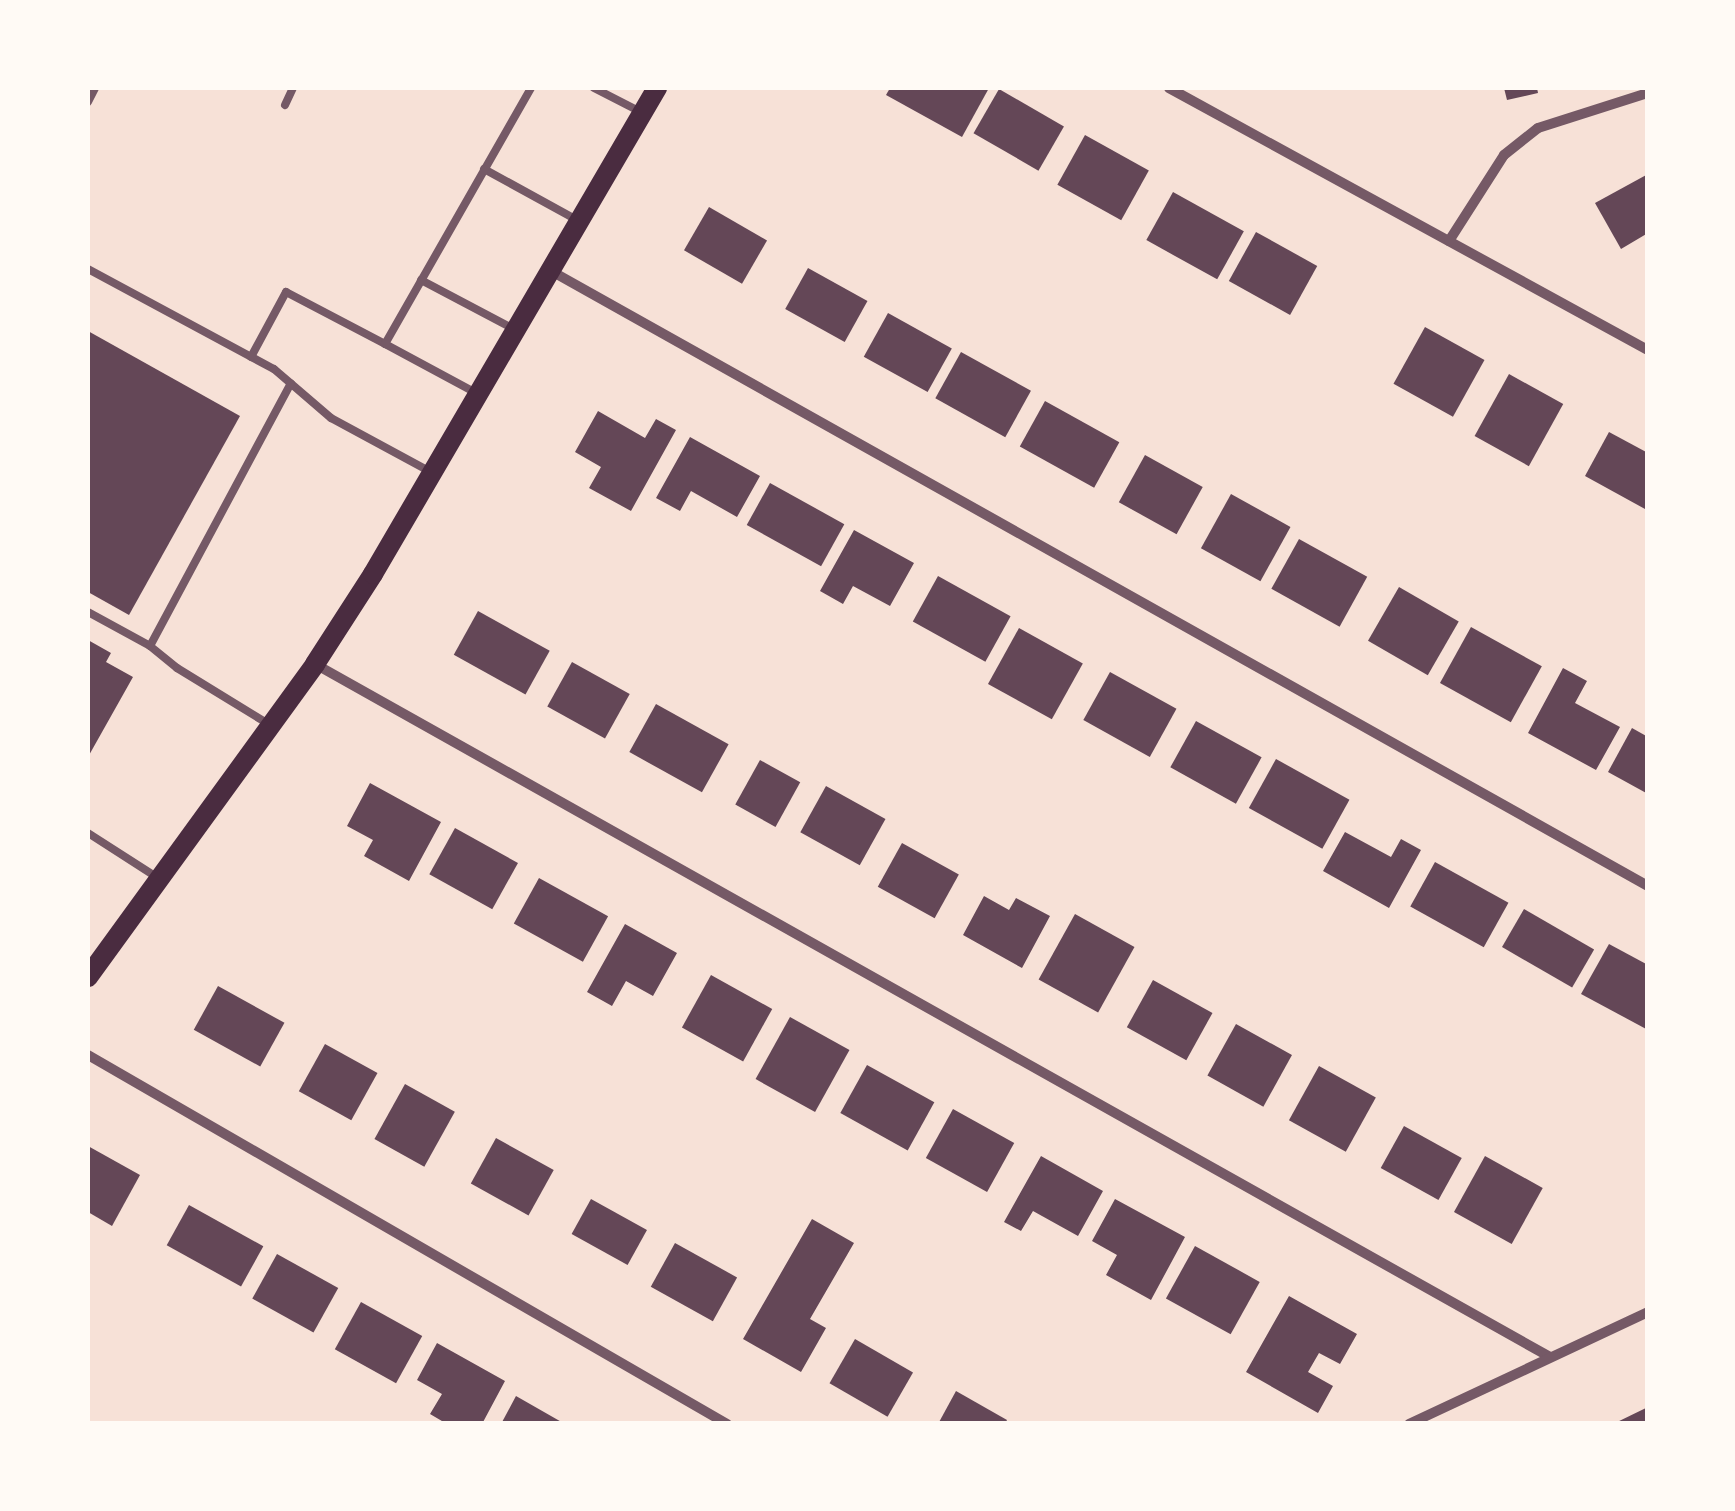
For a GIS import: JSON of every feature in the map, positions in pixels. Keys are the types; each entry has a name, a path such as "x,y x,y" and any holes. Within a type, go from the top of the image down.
{"main road":[{"path":"88,978 315,664 435,474 656,88"}],"street":[{"path":"1169,88 1648,350"},
{"path":"1449,241 1504,155 1538,128 1648,94"},
{"path":"553,272 1648,886"},
{"path":"315,664 1550,1357"},
{"path":"88,1055 728,1424"},
{"path":"1409,1424 1648,1312"}],"lane":[{"path":"88,102 95,88"},
{"path":"286,105 293,88"},
{"path":"384,344 531,88"},
{"path":"594,88 642,113"},
{"path":"484,169 581,222"},
{"path":"88,269 251,357 291,382 332,418 435,474"},
{"path":"421,280 518,332"},
{"path":"251,357 286,292 480,395"},
{"path":"150,646 291,382"},
{"path":"88,612 150,646 177,668 271,726"},
{"path":"88,833 158,878"}],"building":[{"path":"890,88 989,88 962,137 886,95"},
{"path":"1504,88 1537,88 1538,93 1507,100"},
{"path":"999,89 1064,126 1038,171 974,133"},
{"path":"1085,135 1149,170 1121,220 1057,185"},
{"path":"1648,174 1648,233 1621,249 1595,203"},
{"path":"1173,192 1244,231 1217,279 1146,240"},
{"path":"709,207 767,240 742,284 684,250"},
{"path":"1256,232 1317,266 1290,315 1229,281"},
{"path":"808,268 867,301 845,342 785,309"},
{"path":"888,313 952,348 928,392 864,357"},
{"path":"1425,327 1484,360 1453,417 1393,384"},
{"path":"88,331 240,416 129,615 88,592"},
{"path":"961,352 1031,391 1005,437 935,398"},
{"path":"1509,374 1563,404 1529,466 1475,436"},
{"path":"1045,401 1119,442 1094,488 1020,446"},
{"path":"598,411 645,438 656,419 676,430 631,511 589,488 601,467 575,452"},
{"path":"1609,432 1648,453 1645,509 1585,476"},
{"path":"690,437 760,476 737,517 691,491 680,511 656,498"},
{"path":"1145,455 1203,487 1177,534 1119,502"},
{"path":"770,483 844,524 821,566 747,525"},
{"path":"1231,494 1290,527 1260,581 1201,548"},
{"path":"854,530 914,563 890,606 853,586 843,604 820,591"},
{"path":"1299,539 1367,577 1340,627 1271,589"},
{"path":"938,576 1011,616 985,662 913,621"},
{"path":"1399,587 1459,622 1428,675 1368,641"},
{"path":"478,611 550,651 525,694 454,655"},
{"path":"1471,627 1542,666 1511,722 1440,683"},
{"path":"1019,628 1083,663 1052,719 988,684"},
{"path":"88,640 111,653 106,662 133,677 88,757"},
{"path":"572,662 630,694 605,739 547,707"},
{"path":"1563,668 1587,681 1575,703 1620,727 1596,770 1528,733"},
{"path":"1110,672 1176,709 1150,757 1083,720"},
{"path":"656,704 729,744 702,792 629,752"},
{"path":"1196,721 1262,757 1236,804 1170,767"},
{"path":"1632,728 1648,737 1648,794 1608,772"},
{"path":"1276,759 1349,800 1322,849 1249,808"},
{"path":"760,760 800,782 776,827 735,805"},
{"path":"370,783 441,822 409,881 364,856 373,840 347,826"},
{"path":"826,786 885,819 860,865 800,832"},
{"path":"455,828 518,863 492,909 429,874"},
{"path":"1345,832 1391,857 1401,839 1421,850 1389,908 1323,871"},
{"path":"902,843 959,875 935,918 878,887"},
{"path":"1435,862 1508,903 1484,947 1410,907"},
{"path":"539,878 608,916 583,962 514,923"},
{"path":"984,896 1009,910 1016,898 1050,916 1022,968 963,935"},
{"path":"1524,909 1594,950 1572,988 1502,947"},
{"path":"1075,914 1134,947 1098,1013 1039,980"},
{"path":"625,924 677,953 653,996 626,981 612,1006 587,992"},
{"path":"1609,944 1648,965 1648,1030 1581,994"},
{"path":"711,975 772,1009 743,1061 682,1027"},
{"path":"1153,980 1212,1013 1186,1060 1127,1027"},
{"path":"218,986 284,1023 260,1067 194,1030"},
{"path":"790,1017 849,1050 815,1112 756,1079"},
{"path":"1236,1024 1292,1055 1263,1107 1207,1076"},
{"path":"325,1044 377,1073 351,1120 299,1091"},
{"path":"867,1065 934,1102 908,1150 840,1113"},
{"path":"1319,1066 1376,1098 1346,1152 1289,1120"},
{"path":"405,1084 455,1112 424,1167 374,1139"},
{"path":"953,1109 1014,1143 987,1192 926,1158"},
{"path":"1404,1126 1462,1158 1438,1200 1381,1168"},
{"path":"496,1138 554,1170 529,1215 471,1183"},
{"path":"88,1146 140,1175 112,1226 88,1212"},
{"path":"1041,1156 1103,1191 1078,1236 1033,1211 1021,1231 1004,1222"},
{"path":"1485,1156 1543,1188 1512,1244 1454,1212"},
{"path":"591,1199 647,1230 628,1265 572,1234"},
{"path":"1115,1199 1185,1237 1151,1300 1106,1275 1117,1255 1092,1241"},
{"path":"189,1205 263,1246 241,1286 167,1245"},
{"path":"812,1219 854,1243 810,1319 826,1328 801,1372 743,1339"},
{"path":"675,1243 737,1277 713,1321 651,1287"},
{"path":"1195,1246 1260,1282 1231,1334 1166,1298"},
{"path":"277,1254 338,1288 313,1333 252,1299"},
{"path":"1289,1296 1357,1334 1340,1364 1319,1353 1308,1372 1333,1386 1318,1413 1246,1372"},
{"path":"361,1302 422,1336 396,1383 335,1349"},
{"path":"855,1339 913,1372 888,1417 830,1383"},
{"path":"437,1343 505,1381 482,1424 447,1424 430,1414 442,1394 417,1380"},
{"path":"956,1391 1007,1420 1005,1424 938,1424"},
{"path":"516,1396 565,1424 501,1424"},
{"path":"1648,1407 1648,1424 1613,1424"}]}
